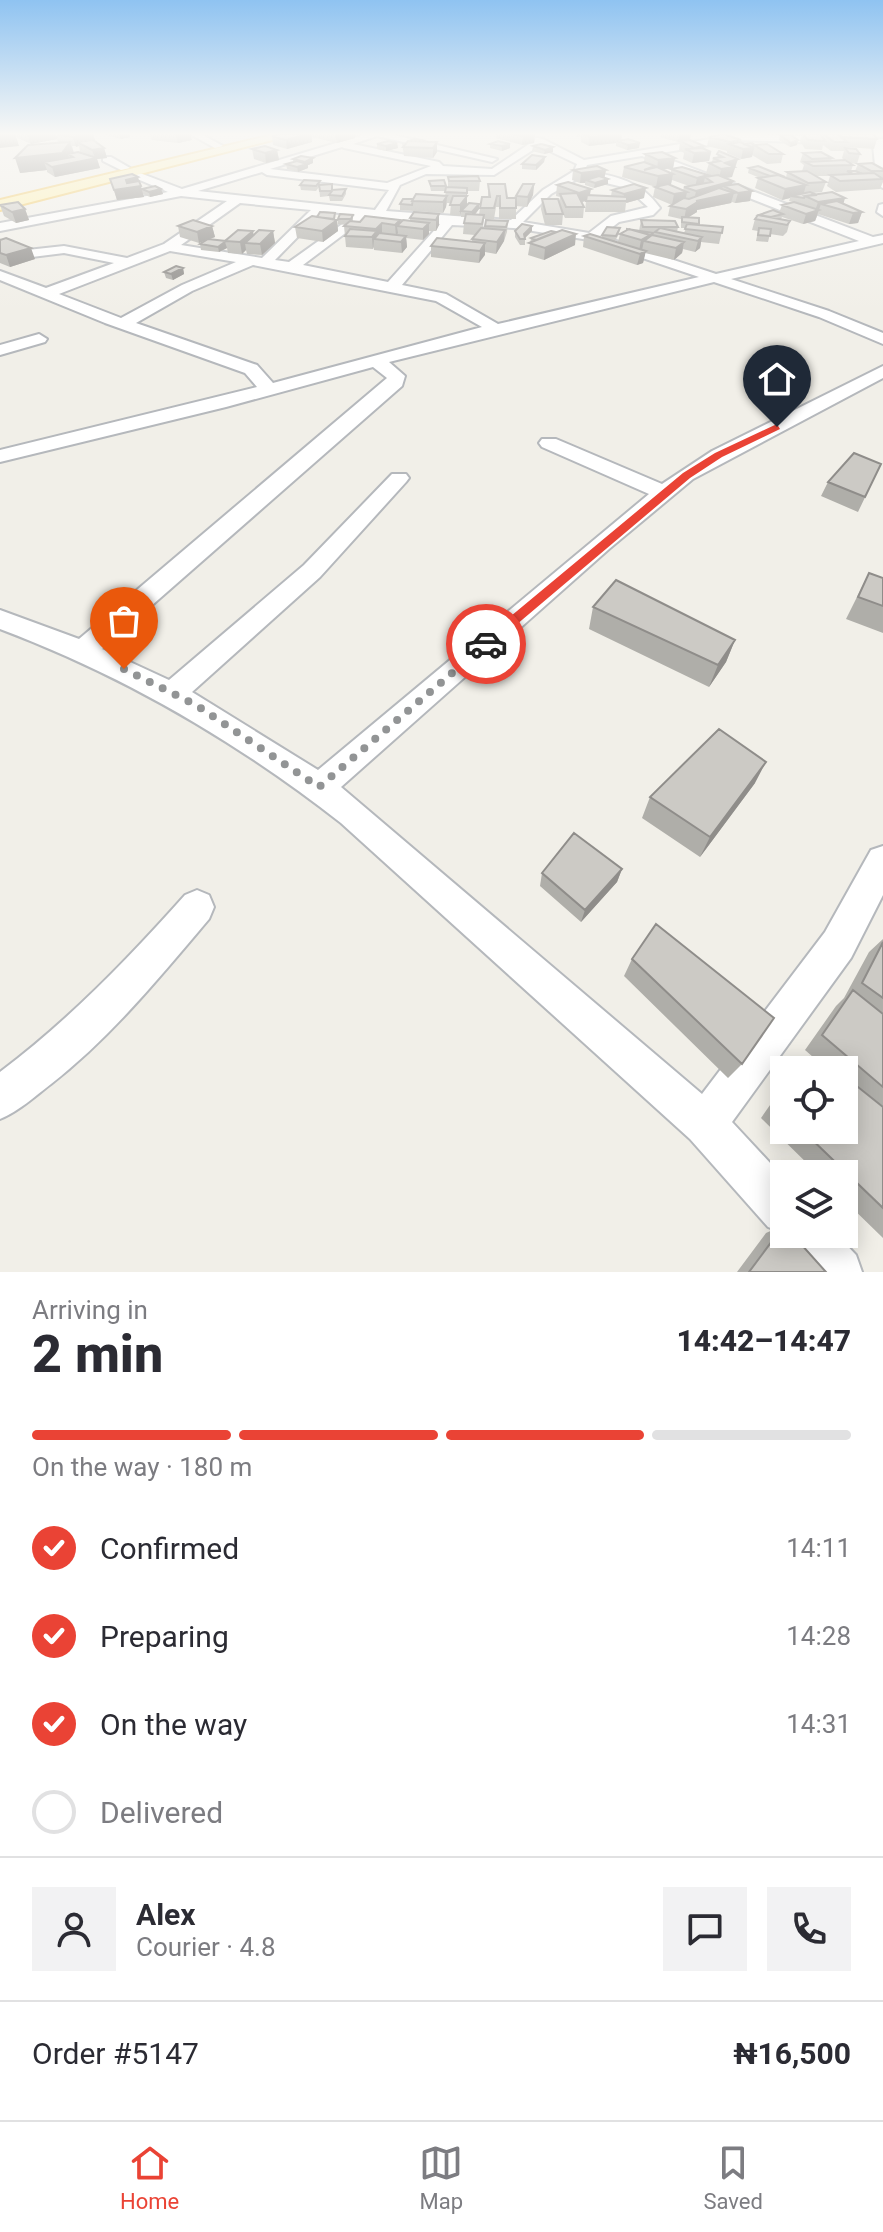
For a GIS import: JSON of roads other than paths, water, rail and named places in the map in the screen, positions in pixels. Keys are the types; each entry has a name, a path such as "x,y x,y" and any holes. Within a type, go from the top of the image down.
{"main road":[{"path":"0,205 35,193"}],"street":[{"path":"0,227 179,193"},
{"path":"184,193 449,221 514,224 591,237 824,314 883,339"},
{"path":"45,294 169,247 247,193"},
{"path":"292,267 372,213 392,193"},
{"path":"514,224 546,193"},
{"path":"591,237 615,219 649,212 654,208 641,193"},
{"path":"752,193 877,240"},
{"path":"123,324 187,288 258,262 320,208"},
{"path":"392,287 449,221"},
{"path":"0,456 269,390 496,329 877,240"},
{"path":"0,257 61,247 82,249 129,263"},
{"path":"169,247 292,267 441,297 496,329"},
{"path":"0,275 123,324 251,369 269,390"},
{"path":"0,290 22,284"},
{"path":"0,350 39,339"},
{"path":"82,651 396,382 396,376 376,361"},
{"path":"319,787 664,493 719,455 822,405 883,371"},
{"path":"549,443 664,493"},
{"path":"173,693 312,571 399,478"},
{"path":"0,619 82,651 173,693 243,734 319,787 705,1124 770,1196"},
{"path":"705,1124 838,945 883,861"},
{"path":"0,1098 52,1058 126,989 197,907"},
{"path":"818,1248 839,1272"}]}
